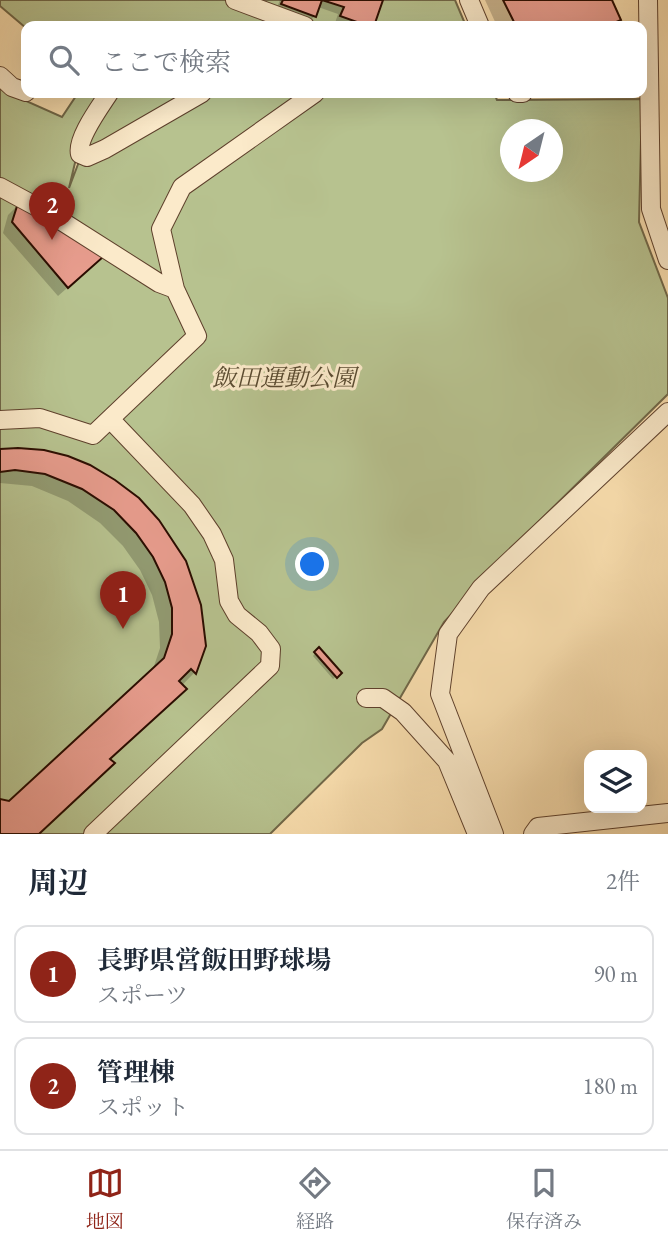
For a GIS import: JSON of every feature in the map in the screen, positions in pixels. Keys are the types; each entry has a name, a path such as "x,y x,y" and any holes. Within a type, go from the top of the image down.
{"street":[{"path":"235,0 292,21"},
{"path":"469,0 478,21"},
{"path":"647,44 648,0"},
{"path":"0,76 12,87 21,90"},
{"path":"105,98 78,149 80,154 87,157 193,98"},
{"path":"0,419 40,418 93,435 197,336 176,289 161,229 182,187 308,98"},
{"path":"646,98 651,209 661,217 668,260"},
{"path":"0,187 52,215 159,283 176,289"},
{"path":"494,834 440,694 448,634 481,588 668,412"},
{"path":"93,834 270,666 271,649 259,633 237,615 229,601 223,560 212,534 192,505 110,419"},
{"path":"366,698 383,698 402,712 447,761 477,834"},
{"path":"533,834 538,827 668,813"}],"green space":[{"path":"0,0 455,0 464,21 21,21 21,24 0,6"},
{"name":"飯田運動公園","path":"0,85 17,97 62,117 75,98 97,98 84,125 69,188 103,98 642,99 639,222 668,298 668,394 524,536 444,622 382,729 362,743 270,834 0,834"}],"building":[{"path":"283,0 322,0 316,17 281,4"},
{"path":"322,0 383,0 376,21 354,21 340,16 344,7"},
{"path":"503,0 612,0 621,20 619,21 514,21"},
{"path":"18,203 103,257 68,288 12,222"},
{"path":"0,449 44,450 90,465 139,498 159,520 186,561 201,605 206,646 196,674 191,669 179,681 187,689 110,759 115,763 39,834 0,834 0,799 9,801 164,658 172,634 172,608 165,582 153,557 136,533 114,510 82,489 45,474 15,470 0,472"},
{"path":"319,647 342,673 337,678 314,652"}],"place":[{"name":"管理棟","path":"52,240"},
{"name":"長野県営飯田野球場","path":"123,629"}]}
